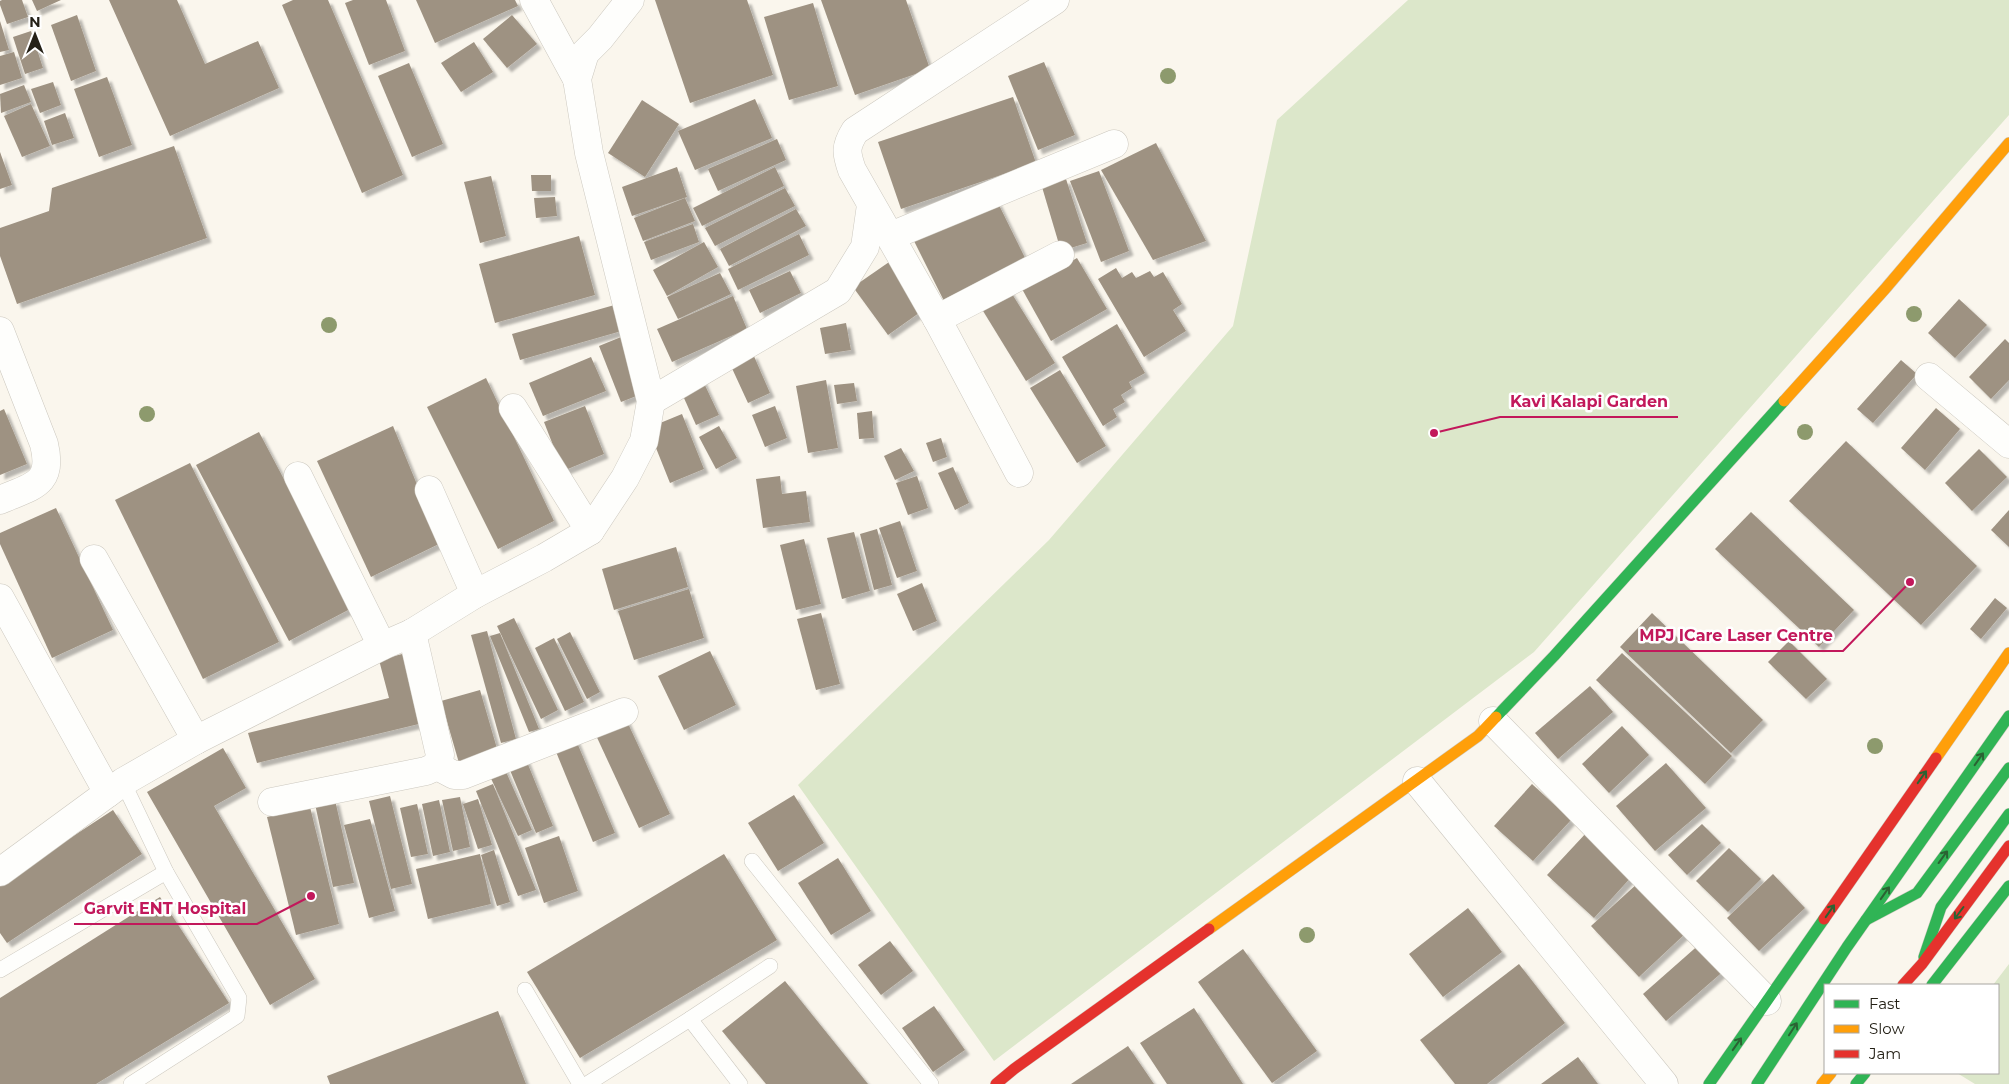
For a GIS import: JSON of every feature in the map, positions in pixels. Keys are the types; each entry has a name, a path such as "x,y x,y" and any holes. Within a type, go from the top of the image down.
{"main road":[{"path":"996,1084 1014,1069 1478,736 1886,289 2009,143"},
{"path":"1709,1084 2009,653"},
{"path":"1757,1084 1847,947 2009,716"},
{"path":"1866,920 1917,893 2009,768"},
{"path":"1922,964 1941,907 2009,814"},
{"path":"1904,984 1922,964 2009,846"},
{"path":"1933,984 2009,886"},
{"path":"1822,1084 1830,1074"},
{"path":"1856,1084 1864,1074"}],"street":[{"path":"0,872 116,787 196,740 382,646 412,633 475,594 544,558 590,531 625,478 644,441 651,401 588,153 577,79 534,0"},
{"path":"577,79 585,53 600,38 630,0"},
{"path":"1019,473 938,319 852,170 848,156 848,143 855,131 1055,0"},
{"path":"890,236 1114,144"},
{"path":"651,401 838,291 865,247 872,205"},
{"path":"938,319 1060,255"},
{"path":"0,331 44,444 48,459 46,472 36,484 0,500"},
{"path":"1929,377 2009,444"},
{"path":"513,408 590,531"},
{"path":"298,476 382,646"},
{"path":"429,490 475,594"},
{"path":"94,559 196,740"},
{"path":"0,598 116,787"},
{"path":"412,633 440,755 437,766"},
{"path":"437,766 454,775 463,775 624,712"},
{"path":"1493,721 1767,1001"},
{"path":"272,802 426,771 437,766"},
{"path":"1417,781 1664,1084"}],"lane":[{"path":"116,787 239,998 240,1007 237,1016 130,1084"},
{"path":"752,861 930,1084"},
{"path":"0,970 166,872"},
{"path":"587,1084 770,966"},
{"path":"524,990 580,1084"},
{"path":"690,1019 740,1084"}],"green space":[{"path":"1408,0 2009,0 2009,115 1534,652 994,1061 798,785 1049,540 1233,326 1277,120"},
{"path":"2009,964 2009,1084 1975,1084 1959,1074 1999,1074 1999,984 1994,984"}],"building":[{"path":"2,0 22,0 28,17 7,24 0,5"},
{"path":"32,0 61,0 37,11"},
{"path":"109,0 177,0 205,64 258,41 279,88 170,136"},
{"path":"293,0 328,0 403,175 362,193 282,5"},
{"path":"353,0 386,0 405,51 369,65 345,3"},
{"path":"416,0 515,0 518,6 435,43"},
{"path":"655,0 747,0 773,75 690,103"},
{"path":"821,0 906,0 930,69 855,95"},
{"path":"813,3 838,86 789,100 764,17"},
{"path":"77,15 96,71 71,81 51,25"},
{"path":"512,15 537,44 507,68 483,39"},
{"path":"0,21 9,50 0,52"},
{"path":"31,31 43,68 25,74 13,37"},
{"path":"474,42 493,72 461,92 441,63"},
{"path":"14,52 22,78 0,85 0,56"},
{"path":"1044,62 1075,135 1038,150 1008,76"},
{"path":"409,63 443,144 412,157 378,76"},
{"path":"107,77 132,145 99,157 74,89"},
{"path":"53,82 61,105 40,113 31,89"},
{"path":"24,85 31,102 1,113 0,94"},
{"path":"1013,97 1036,163 901,209 878,142"},
{"path":"755,99 772,138 695,170 678,131"},
{"path":"642,100 679,124 645,177 608,153"},
{"path":"31,104 50,146 22,157 4,116"},
{"path":"65,113 74,138 52,145 44,121"},
{"path":"777,139 786,160 718,191 708,169"},
{"path":"1156,143 1206,241 1153,260 1101,170"},
{"path":"174,146 207,238 17,304 0,256 0,228 49,211 52,188"},
{"path":"0,152 12,185 0,189"},
{"path":"677,167 687,197 632,216 622,187"},
{"path":"775,167 784,186 702,226 693,208"},
{"path":"1099,171 1129,251 1101,262 1070,181"},
{"path":"531,175 551,175 551,191 532,191"},
{"path":"491,176 506,236 480,243 464,182"},
{"path":"1066,179 1087,243 1061,251 1042,187"},
{"path":"785,188 795,206 715,246 705,228"},
{"path":"555,197 557,216 536,218 534,198"},
{"path":"685,198 695,221 643,241 634,218"},
{"path":"997,201 1027,262 945,303 914,241"},
{"path":"796,209 806,226 729,266 720,249"},
{"path":"693,224 699,242 651,260 644,242"},
{"path":"799,234 809,255 738,290 728,269"},
{"path":"579,236 595,295 495,323 479,264"},
{"path":"704,242 718,267 667,296 653,270"},
{"path":"1077,258 1107,309 1051,341 1022,289"},
{"path":"892,260 926,308 888,335 853,287"},
{"path":"1116,268 1122,278 1132,272 1136,278 1150,271 1154,277 1163,272 1182,304 1173,310 1186,331 1144,357 1098,279"},
{"path":"790,271 801,293 760,313 749,290"},
{"path":"720,273 731,294 678,319 667,297"},
{"path":"1009,289 1055,363 1026,381 980,306"},
{"path":"733,296 747,329 672,362 657,329"},
{"path":"1959,299 1987,325 1955,358 1928,333"},
{"path":"618,304 625,330 520,360 512,334"},
{"path":"846,323 851,350 825,354 820,328"},
{"path":"1117,324 1145,373 1129,382 1132,388 1121,395 1125,402 1113,409 1117,417 1103,426 1062,357"},
{"path":"621,337 644,393 621,402 599,346"},
{"path":"2005,339 2009,343 2009,380 1991,399 1969,377"},
{"path":"753,354 770,393 748,403 730,364"},
{"path":"591,357 606,391 543,416 529,383"},
{"path":"1901,360 1917,374 1873,423 1857,409"},
{"path":"1060,370 1106,446 1077,463 1030,388"},
{"path":"486,378 554,521 498,549 427,407"},
{"path":"702,379 719,415 696,425 680,389"},
{"path":"826,380 838,448 808,453 796,386"},
{"path":"854,383 857,401 837,404 834,385"},
{"path":"585,406 604,454 563,471 544,422"},
{"path":"775,406 787,438 765,447 752,415"},
{"path":"1936,408 1960,429 1925,470 1901,448"},
{"path":"4,409 27,464 0,475 0,411"},
{"path":"872,411 874,438 859,439 857,413"},
{"path":"682,414 704,469 670,483 648,428"},
{"path":"393,426 441,543 371,577 317,461"},
{"path":"719,426 737,458 716,469 699,437"},
{"path":"259,432 352,608 289,641 196,465"},
{"path":"941,438 947,457 933,462 926,443"},
{"path":"1846,441 1977,566 1921,625 1789,501"},
{"path":"901,448 914,471 895,480 884,456"},
{"path":"1979,449 2007,477 1972,511 1945,483"},
{"path":"190,463 279,642 203,679 115,500"},
{"path":"953,467 969,503 955,510 938,473"},
{"path":"780,476 782,494 806,491 810,522 763,528 756,479"},
{"path":"917,476 928,508 908,515 896,483"},
{"path":"56,508 113,630 52,658 0,544 0,533"},
{"path":"2009,510 2009,547 1991,530"},
{"path":"1751,512 1854,610 1819,647 1715,549"},
{"path":"900,521 917,571 897,578 879,528"},
{"path":"877,529 892,585 874,590 860,534"},
{"path":"854,532 870,591 842,599 827,538"},
{"path":"804,539 821,604 796,610 780,545"},
{"path":"676,547 688,587 614,610 602,569"},
{"path":"922,583 937,621 913,631 897,594"},
{"path":"689,589 704,638 634,660 618,611"},
{"path":"1995,598 2007,608 1981,639 1970,629"},
{"path":"821,613 840,684 816,690 797,619"},
{"path":"1652,613 1763,720 1731,753 1620,647"},
{"path":"514,618 558,710 541,719 497,626"},
{"path":"487,631 516,739 501,743 471,635"},
{"path":"570,632 600,692 587,699 557,639"},
{"path":"500,633 539,729 529,732 490,636"},
{"path":"554,638 584,702 565,711 535,648"},
{"path":"1789,641 1827,679 1806,699 1768,662"},
{"path":"710,651 736,705 684,730 658,676"},
{"path":"406,653 423,723 257,763 248,733 389,698 379,660"},
{"path":"1622,653 1732,756 1705,784 1596,680"},
{"path":"1590,686 1613,712 1558,759 1535,733"},
{"path":"480,690 498,752 459,763 441,701"},
{"path":"625,717 670,814 639,828 594,731"},
{"path":"1622,726 1649,755 1609,793 1582,764"},
{"path":"573,733 615,833 593,842 552,742"},
{"path":"223,748 246,788 214,806 315,979 270,1005 147,792"},
{"path":"525,757 553,826 536,833 507,763"},
{"path":"502,763 532,830 518,836 487,770"},
{"path":"1666,763 1706,808 1655,851 1616,806"},
{"path":"493,784 536,890 518,896 476,791"},
{"path":"1532,784 1571,820 1533,861 1494,826"},
{"path":"794,795 824,843 778,871 748,823"},
{"path":"390,796 412,884 391,889 369,801"},
{"path":"460,797 470,847 453,851 442,800"},
{"path":"478,799 492,845 478,849 463,804"},
{"path":"335,800 354,883 333,887 315,804"},
{"path":"439,800 450,852 433,856 422,804"},
{"path":"417,804 428,854 411,857 400,808"},
{"path":"310,807 339,924 296,935 267,817"},
{"path":"113,810 142,854 7,943 0,933 0,884"},
{"path":"370,819 395,911 369,918 344,825"},
{"path":"1702,824 1721,843 1687,875 1668,855"},
{"path":"1587,832 1634,874 1594,918 1547,875"},
{"path":"559,836 578,891 544,903 525,848"},
{"path":"1729,848 1761,879 1728,912 1696,881"},
{"path":"494,850 510,902 497,906 481,855"},
{"path":"480,854 491,904 428,919 416,869"},
{"path":"724,854 777,940 580,1058 527,972"},
{"path":"838,858 871,911 831,935 798,883"},
{"path":"1773,874 1805,908 1759,951 1727,918"},
{"path":"1639,882 1687,932 1639,977 1591,926"},
{"path":"160,897 229,1003 96,1084 0,1084 0,998"},
{"path":"1468,908 1502,952 1443,997 1409,954"},
{"path":"890,941 913,971 881,995 858,965"},
{"path":"1702,942 1726,969 1666,1021 1643,994"},
{"path":"1243,949 1317,1051 1272,1083 1198,982"},
{"path":"1519,964 1565,1023 1487,1084 1455,1084 1420,1040"},
{"path":"785,981 868,1084 766,1084 722,1031"},
{"path":"934,1006 965,1050 933,1072 902,1028"},
{"path":"1194,1008 1243,1084 1167,1084 1140,1043"},
{"path":"498,1011 526,1084 330,1084 327,1076"},
{"path":"1128,1046 1154,1084 1071,1084"},
{"path":"1578,1057 1598,1084 1541,1084"}],"traffic: fast":[{"path":"1496,717 1554,656 1784,401"},
{"path":"1757,1084 1847,947 2009,716"},
{"path":"1866,920 1917,893 2009,768"},
{"path":"1924,957 1941,907 2009,814"},
{"path":"1933,984 2009,886"},
{"path":"1709,1084 1824,919"},
{"path":"1856,1084 1864,1074"}],"traffic: slow":[{"path":"1784,401 1885,289 2009,143"},
{"path":"1936,758 2009,653"},
{"path":"1209,929 1478,736 1496,717"},
{"path":"1822,1084 1830,1074"}],"traffic: jam":[{"path":"1824,919 1936,758"},
{"path":"1904,984 1922,964 2009,846"},
{"path":"996,1084 1014,1069 1209,929"}],"place":[{"name":"Kavi Kalapi Garden","path":"1434,433"},
{"name":"MPJ ICare Laser Centre","path":"1910,582"},
{"name":"Garvit ENT Hospital","path":"311,896"}]}
